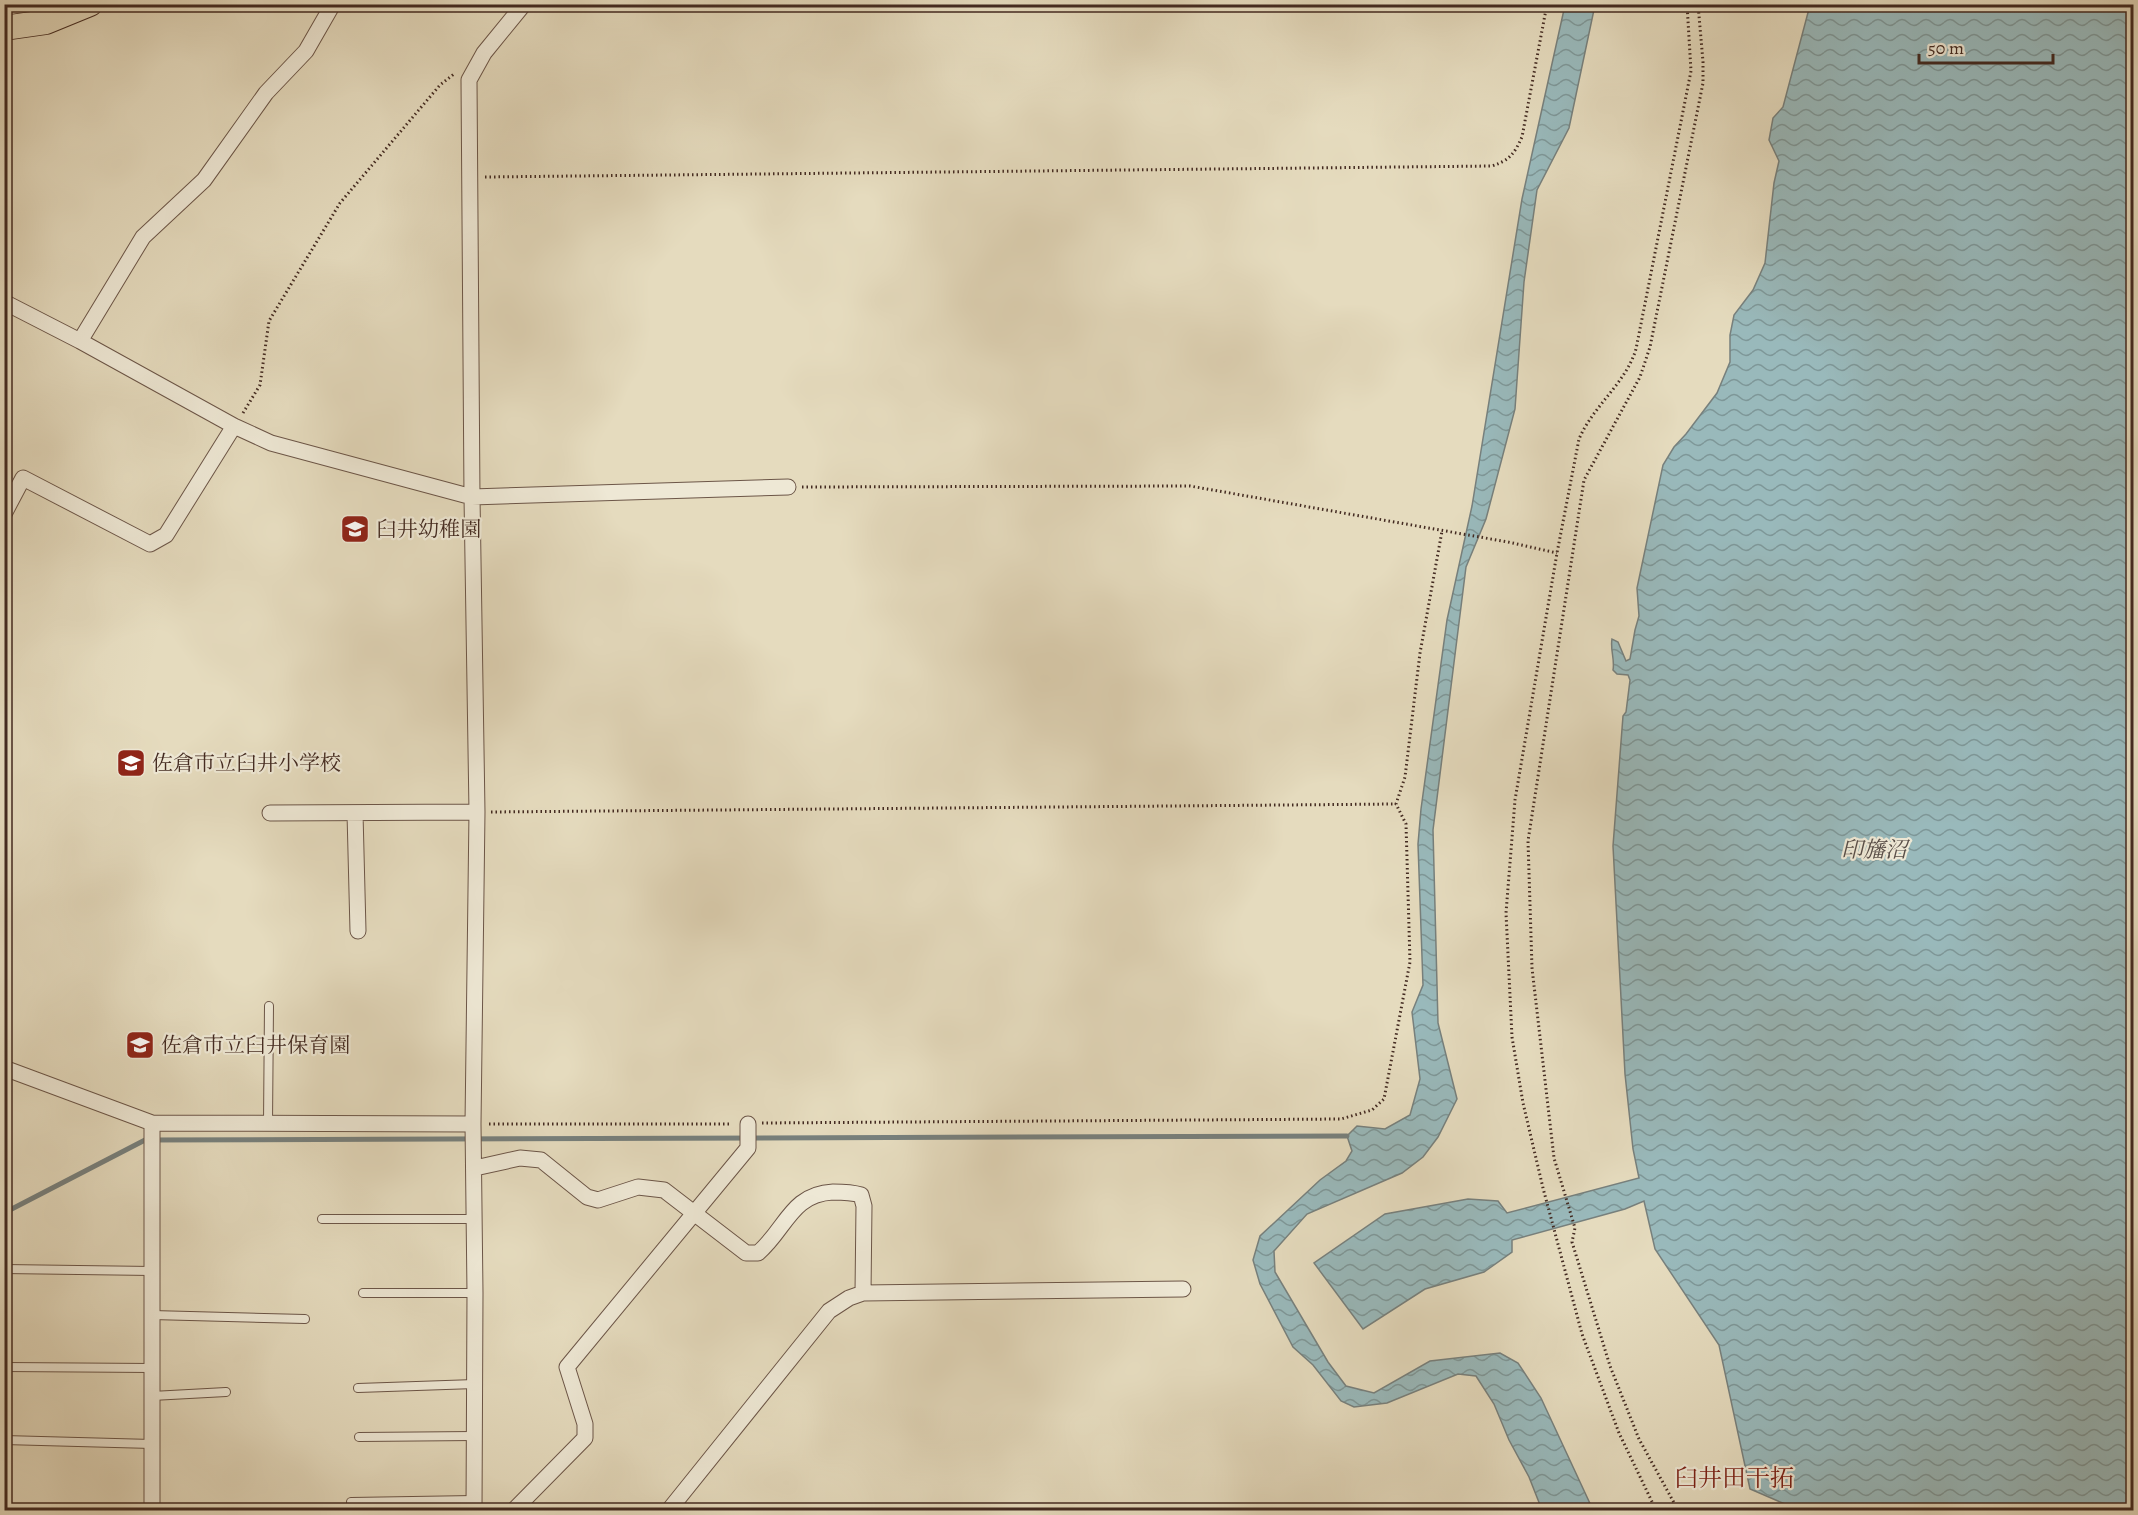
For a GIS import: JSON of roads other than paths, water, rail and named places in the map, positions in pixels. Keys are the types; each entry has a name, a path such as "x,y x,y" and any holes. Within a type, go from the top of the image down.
{"main road":[{"path":"4,28 46,22 90,4"}],"street":[{"path":"80,341 143,237 204,180 266,93 306,51 333,4"},
{"path":"474,1505 477,812 469,80 484,53 524,4"},
{"path":"4,302 234,426 271,442 472,497 788,487"},
{"path":"4,514 23,478 150,544 166,535 234,426"},
{"path":"270,813 477,812"},
{"path":"355,813 358,931"},
{"path":"4,1068 152,1135 268,1123 474,1134"},
{"path":"514,1510 585,1438 585,1424 567,1367 695,1212 748,1134"},
{"path":"152,1135 152,1510"},
{"path":"475,1168 520,1158 541,1160 587,1197 598,1200 638,1187 664,1190 746,1253 758,1253 770,1243 800,1202 815,1194 850,1192 861,1195 864,1206 863,1293"},
{"path":"669,1510 829,1311 849,1298 863,1293 1183,1288"}],"lane":[{"path":"268,1006 268,1123"},
{"path":"322,1219 474,1219"},
{"path":"4,1269 152,1271"},
{"path":"363,1293 475,1293"},
{"path":"152,1315 305,1319"},
{"path":"4,1367 152,1368"},
{"path":"358,1388 475,1384"},
{"path":"152,1396 226,1392"},
{"path":"359,1437 474,1436"},
{"path":"4,1440 152,1444"},
{"path":"351,1502 474,1505"}],"water":[{"path":"1565,5 1595,5 1569,128 1537,190 1524,282 1515,409 1486,519 1466,567 1433,830 1438,1023 1457,1099 1438,1137 1423,1157 1402,1173 1307,1214 1274,1251 1275,1272 1328,1362 1346,1386 1374,1393 1430,1361 1500,1353 1518,1363 1541,1398 1593,1510 1542,1510 1494,1404 1476,1376 1458,1374 1387,1403 1354,1407 1341,1401 1313,1365 1293,1347 1260,1284 1253,1260 1260,1236 1320,1180 1346,1161 1352,1151 1347,1136 1357,1126 1385,1129 1410,1115 1420,1079 1412,1012 1423,985 1418,844 1421,809 1447,620 1472,506 1522,199"},
{"name":"印旛沼","path":"1810,5 2133,5 2133,1510 1799,1510 1750,1489 1719,1345 1655,1249 1644,1201 1625,1209 1512,1240 1512,1252 1484,1272 1425,1289 1363,1329 1314,1263 1385,1214 1468,1199 1498,1201 1507,1213 1639,1178 1633,1149 1625,1074 1613,846 1623,716 1626,712 1630,680 1628,675 1617,674 1613,670 1612,639 1618,642 1626,661 1630,659 1639,616 1637,588 1663,465 1674,447 1717,393 1730,362 1730,335 1734,315 1753,290 1765,263 1774,183 1779,161 1769,140 1773,118 1783,107"}],"waterway":[{"path":"4,1213 145,1140 1347,1136"}],"place":[{"name":"臼井幼稚園","path":"355,529"},
{"name":"佐倉市立臼井小学校","path":"131,763"},
{"name":"佐倉市立臼井保育園","path":"140,1045"}],"district":[{"name":"臼井田干拓","path":"1734,1478"}]}
